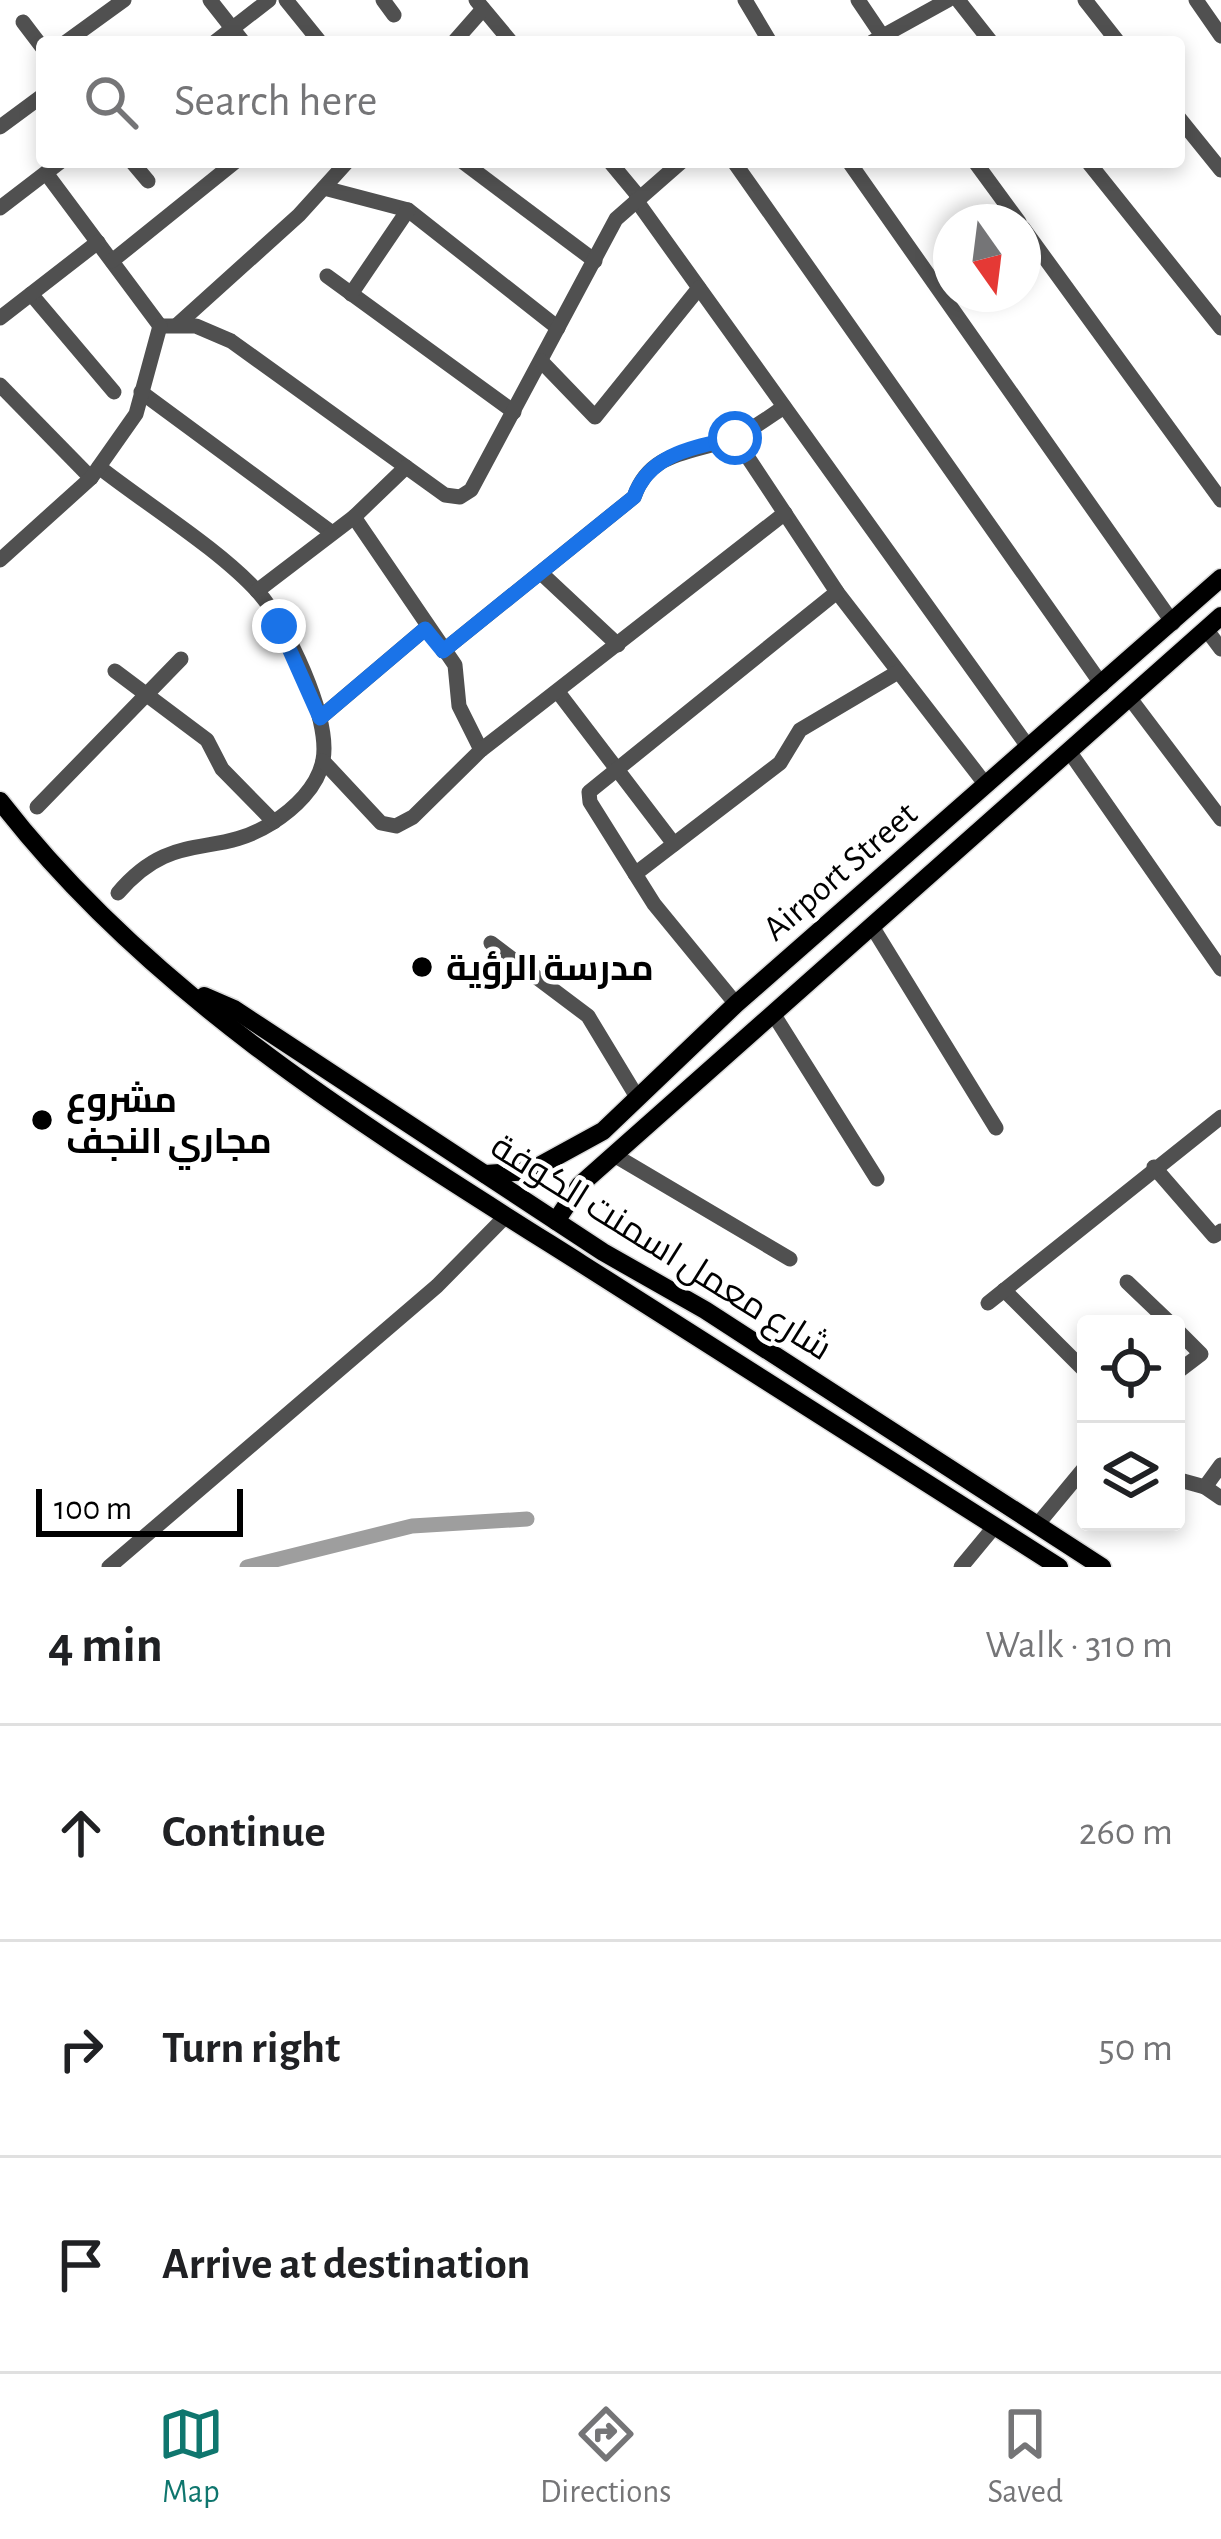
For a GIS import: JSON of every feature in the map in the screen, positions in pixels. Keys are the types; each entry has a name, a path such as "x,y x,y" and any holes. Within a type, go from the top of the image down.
{"main road":[{"name":"Airport Street","path":"484,1174 530,1171 556,1162 603,1131 736,1004 1221,578"},
{"name":"Airport Street","path":"556,1221 580,1185 1214,622"},
{"path":"1109,679 1133,694"},
{"path":"1070,712 1084,720 1088,734"},
{"name":"شارع معمل اسمنت الكوفة","path":"0,801 119,930 183,986 367,1126 1059,1567"},
{"name":"شارع معمل اسمنت الكوفة","path":"183,986 234,1009 556,1221 705,1310 1045,1530 1090,1564"},
{"path":"367,1126 369,1117 382,1109"},
{"path":"1039,1554 1045,1530"}],"street":[{"path":"74,36 124,0"},
{"path":"210,0 238,35 269,0"},
{"path":"286,0 315,36"},
{"path":"382,0 394,15"},
{"path":"745,0 766,36"},
{"path":"858,0 878,36"},
{"path":"887,36 948,0"},
{"path":"958,0 987,36"},
{"path":"1084,0 1113,36"},
{"path":"1196,0 1221,36"},
{"path":"458,36 480,4 506,36"},
{"path":"23,22 36,39"},
{"path":"0,127 36,100"},
{"path":"1185,125 1221,170"},
{"path":"0,208 52,168"},
{"path":"54,168 98,242 169,326 208,329 231,341 445,495 460,497 471,490 616,219 674,168"},
{"path":"138,168 148,182"},
{"path":"112,261 228,168"},
{"path":"0,560 95,473 136,413 169,326 324,188 338,168"},
{"path":"471,168 596,261"},
{"path":"614,168 1029,748"},
{"path":"738,168 1109,679"},
{"path":"853,168 1173,623"},
{"path":"979,168 1006,204"},
{"path":"1093,168 1221,328"},
{"path":"324,188 408,209 558,328"},
{"path":"351,294 408,209"},
{"path":"0,318 98,242"},
{"path":"1041,252 1221,500"},
{"path":"327,276 514,412"},
{"path":"541,361 595,417 699,288"},
{"path":"32,294 114,392"},
{"path":"0,386 95,473 257,591 300,664 320,718 323,761 308,791 274,822 255,832 168,851 151,860 118,893"},
{"path":"141,392 331,532"},
{"path":"443,651 634,497 639,484 671,453 735,438 784,407"},
{"path":"735,438 837,592 986,785"},
{"path":"257,591 354,518 406,467"},
{"path":"323,761 371,815 396,826 431,803 481,750 785,514"},
{"path":"354,518 425,629 455,665 458,706 481,750"},
{"path":"541,572 618,645"},
{"path":"736,1004 635,874 590,802 597,783 837,592"},
{"path":"1214,622 1221,649"},
{"path":"320,718 425,629"},
{"path":"37,808 181,659"},
{"path":"115,671 207,740 222,769 274,822"},
{"path":"635,874 779,763 800,730 898,672"},
{"path":"558,692 674,844"},
{"path":"1133,694 1221,819"},
{"path":"1070,751 1221,969"},
{"path":"873,928 996,1128"},
{"path":"491,943 588,1016 637,1097"},
{"path":"774,1015 878,1179"},
{"path":"988,1303 1221,1117"},
{"path":"614,1155 790,1259"},
{"path":"1154,1167 1214,1237 1221,1231"},
{"path":"109,1567 437,1286 505,1216"},
{"path":"1127,1282 1161,1315"},
{"path":"1004,1290 1077,1363"},
{"path":"1185,1339 1201,1354 1185,1366"},
{"path":"1204,1487 1221,1465"},
{"path":"1045,1530 1077,1480"},
{"path":"1185,1482 1221,1498"},
{"path":"962,1567 995,1526"}],"waterway":[{"path":"247,1567 412,1526 527,1519"}],"place":[{"name":"مدرسة الرؤية","path":"422,967"},
{"name":"مشروع مجاري النجف","path":"42,1120"}],"route":[{"path":"279,626 300,664 320,718 425,629 443,651 634,497 639,484 671,453 735,438"}]}
